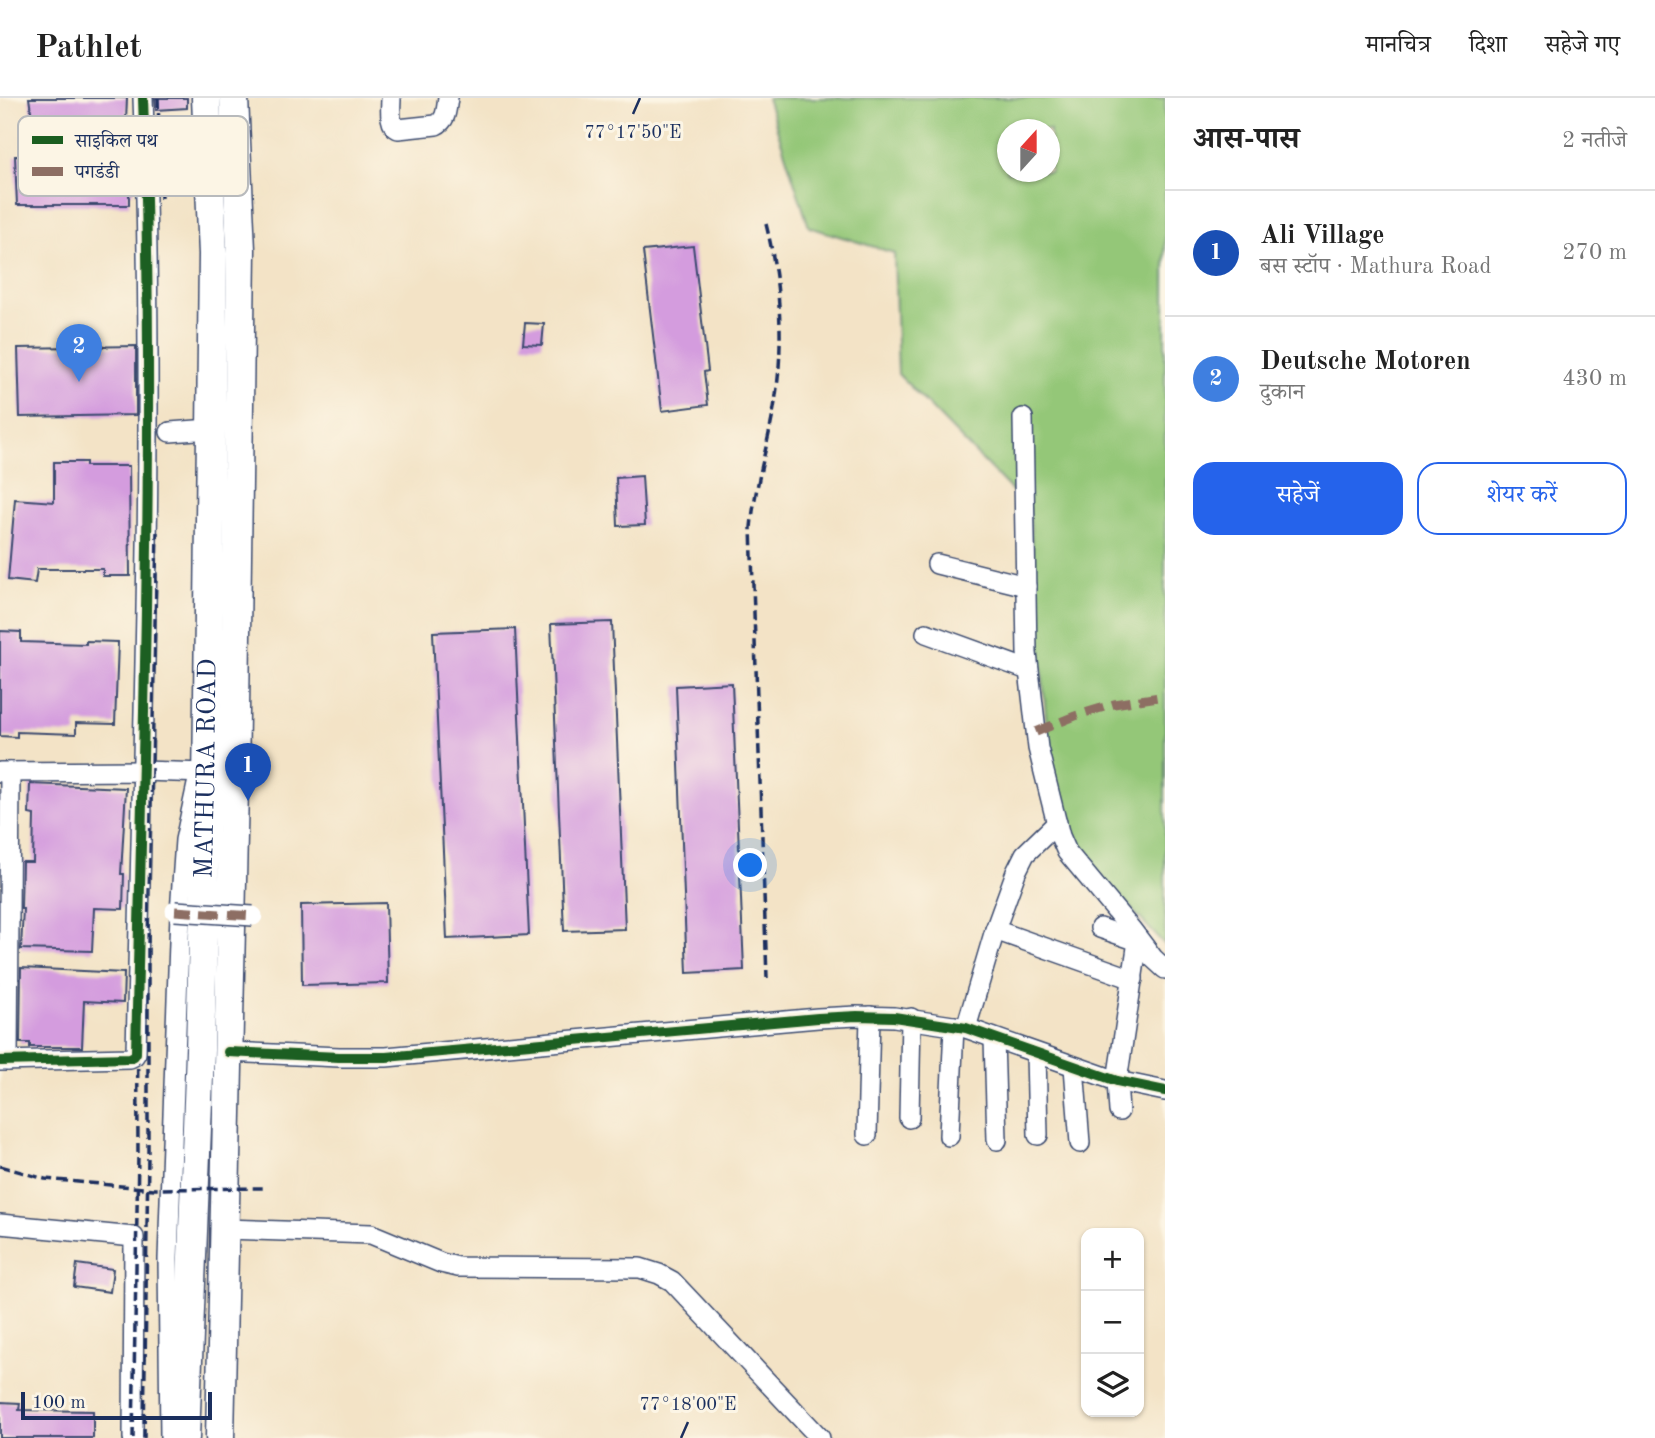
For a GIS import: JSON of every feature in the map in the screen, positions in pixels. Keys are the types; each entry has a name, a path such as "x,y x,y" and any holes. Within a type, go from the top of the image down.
{"highway":[{"name":"MATHURA ROAD","path":"206,98 207,116"},
{"name":"MATHURA ROAD","path":"234,98 235,116"},
{"name":"MATHURA ROAD","path":"185,1438 200,1050 203,773 207,738 212,254 210,196"},
{"name":"MATHURA ROAD","path":"220,1438 234,788 242,250 239,196"}],"street":[{"path":"143,98 144,116"},
{"path":"391,98 391,121 398,129 436,125 441,122 448,98"},
{"path":"147,196 148,431 142,771 136,1053 130,1058 4,1061 5,772 142,771 203,773 185,840 180,912 168,1259 170,1438"},
{"path":"1023,418 1028,670 1038,748 1060,836 1067,852 1138,941 1165,969"},
{"path":"170,432 211,429"},
{"path":"937,564 1026,586"},
{"path":"926,633 1028,670"},
{"path":"949,1136 960,1027 1016,872 1025,855 1058,822"},
{"path":"175,911 253,916"},
{"path":"1100,928 1138,941"},
{"path":"995,930 1133,979"},
{"path":"1119,1111 1117,1081 1138,941"},
{"path":"228,1052 386,1057 737,1025 870,1016 911,1018 960,1027 1117,1081 1165,1091"},
{"path":"867,1135 870,1016"},
{"path":"909,1118 911,1018"},
{"path":"994,1039 997,1140"},
{"path":"1036,1054 1038,1135"},
{"path":"1074,1067 1080,1143"},
{"path":"0,1224 134,1237 133,1438"},
{"path":"224,1229 371,1234 441,1263 458,1267 640,1268 659,1274 672,1281 820,1438"}],"green space":[{"path":"767,98 1165,98 1165,945 1055,828 1029,508 898,374 894,253 809,227"}],"building":[{"path":"29,98 127,98 126,116 32,116"},
{"path":"155,98 187,98 187,108 156,110"},
{"path":"15,156 18,156 18,196 129,196 129,205 17,205"},
{"path":"693,246 708,371 704,372 708,405 662,411 643,251"},
{"path":"525,323 544,324 542,345 523,344"},
{"path":"136,346 136,415 20,417 18,348"},
{"path":"54,462 86,462 86,466 129,466 130,576 103,576 103,569 37,569 35,583 8,580 15,499 54,502"},
{"path":"642,476 645,525 618,526 616,478"},
{"path":"612,622 625,929 564,931 551,624"},
{"path":"515,629 529,935 447,939 433,632"},
{"path":"0,631 21,632 21,642 118,642 115,724 76,723 76,734 17,732 17,737 0,736"},
{"path":"732,683 744,970 687,973 676,686"},
{"path":"30,784 126,788 121,874 124,874 123,909 94,908 92,951 21,949 22,862 33,862 34,815 29,814"},
{"path":"386,903 388,983 302,985 301,905"},
{"path":"21,968 124,973 123,1003 84,1001 82,1047 30,1047 30,1043 20,1043"},
{"path":"77,1264 113,1269 110,1292 74,1287"},
{"path":"0,1402 20,1403 19,1410 93,1411 93,1438 0,1438"}],"railway":[{"path":"148,98 148,116"},
{"path":"158,98 159,116"},
{"path":"133,1438 138,1155 137,889 153,295 150,196"},
{"path":"766,224 775,267 780,352 773,412 751,528 767,978"},
{"path":"144,1438 148,889 157,532"},
{"path":"0,1166 45,1179 154,1189 266,1188"}],"marked path":[{"path":"1036,732 1114,704 1165,696"},
{"path":"175,911 253,916"}],"cycle path":[{"path":"143,98 143,116"},
{"path":"0,1061 130,1058 136,1053 148,456 145,196"},
{"path":"228,1052 386,1057 818,1018 894,1017 966,1028 1117,1081 1165,1091"}],"place":[{"name":"Deutsche Motoren","path":"79,382"},
{"name":"Ali Village","path":"248,801"}]}
